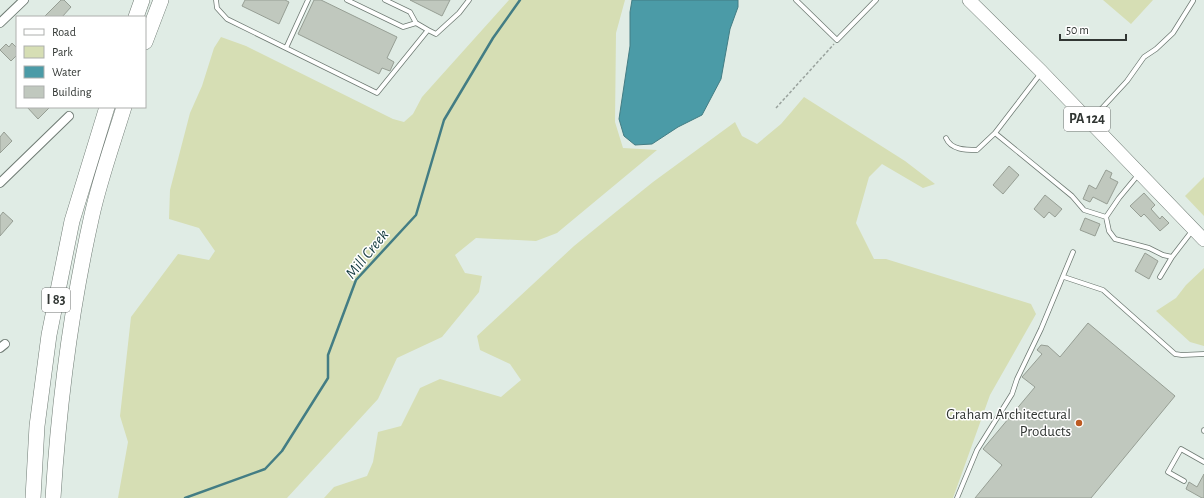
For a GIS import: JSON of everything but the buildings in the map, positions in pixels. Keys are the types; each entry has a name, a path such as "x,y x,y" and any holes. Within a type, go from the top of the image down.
{"highway":[{"path":"136,16 142,0"},
{"path":"146,39 161,0"},
{"name":"I 83","path":"33,498 37,426 49,335 72,221 107,108"},
{"name":"I 83","path":"53,498 58,424 76,293 92,213 124,108"}],"main road":[{"name":"PA 124","path":"969,0 1042,72 1204,240"}],"street":[{"path":"0,23 24,0"},
{"path":"0,183 69,116"}],"lane":[{"path":"216,0 217,8 227,20 377,92 428,30"},
{"path":"286,48 308,0"},
{"path":"347,0 403,27 416,23"},
{"path":"385,0 410,12 416,23 436,34 459,13 469,0"},
{"path":"796,0 837,40 876,0"},
{"path":"1090,122 1117,92 1144,57 1156,49 1173,33 1193,1"},
{"path":"946,138 950,144 960,149 977,150 994,133 1042,72"},
{"path":"994,133 1072,196 1084,210 1106,217"},
{"path":"1140,174 1119,198 1106,217 1109,231 1115,239 1149,248 1163,255 1172,257"},
{"path":"1160,277 1172,257 1194,229"},
{"path":"957,498 977,450 1012,394 1016,379 1064,277 1073,252"},
{"path":"1064,277 1103,290 1175,354 1182,356 1204,354"},
{"path":"1184,481 1168,472 1181,449 1204,462"}],"path":[{"path":"776,108 837,40"}],"green space":[{"path":"509,0 625,0 616,33 615,122 623,148 657,150 557,233 536,241 476,238 455,255 465,273 482,276 479,292 442,337 397,358 378,399 287,498 118,498 128,442 120,416 131,317 178,254 209,260 215,251 199,228 169,219 170,190 190,113 202,86 214,48 221,37 246,46 393,119 404,122 413,114 422,97"},
{"path":"1103,0 1153,0 1131,24"},
{"path":"804,97 905,161 935,184 923,188 882,164 869,177 856,223 874,259 886,259 1031,304 1036,314 990,395 953,498 324,498 334,487 367,476 373,462 378,432 401,426 420,388 440,379 501,397 521,380 510,364 480,350 477,336 574,246 653,182 735,122 742,136 757,144 781,124"},
{"path":"1204,177 1204,216 1185,196"},
{"path":"1204,268 1204,346 1190,342 1156,311 1176,298 1186,285"}],"water":[{"path":"632,0 738,0 738,7 730,29 721,79 702,115 678,127 652,144 635,145 624,136 619,119 630,46 630,12"}],"waterway":[{"name":"Mill Creek","path":"185,498 265,469 282,451 328,378 328,355 356,280 416,215 444,120 493,38 520,0"}],"place":[{"name":"Graham Architectural Products","path":"1079,423"}]}
